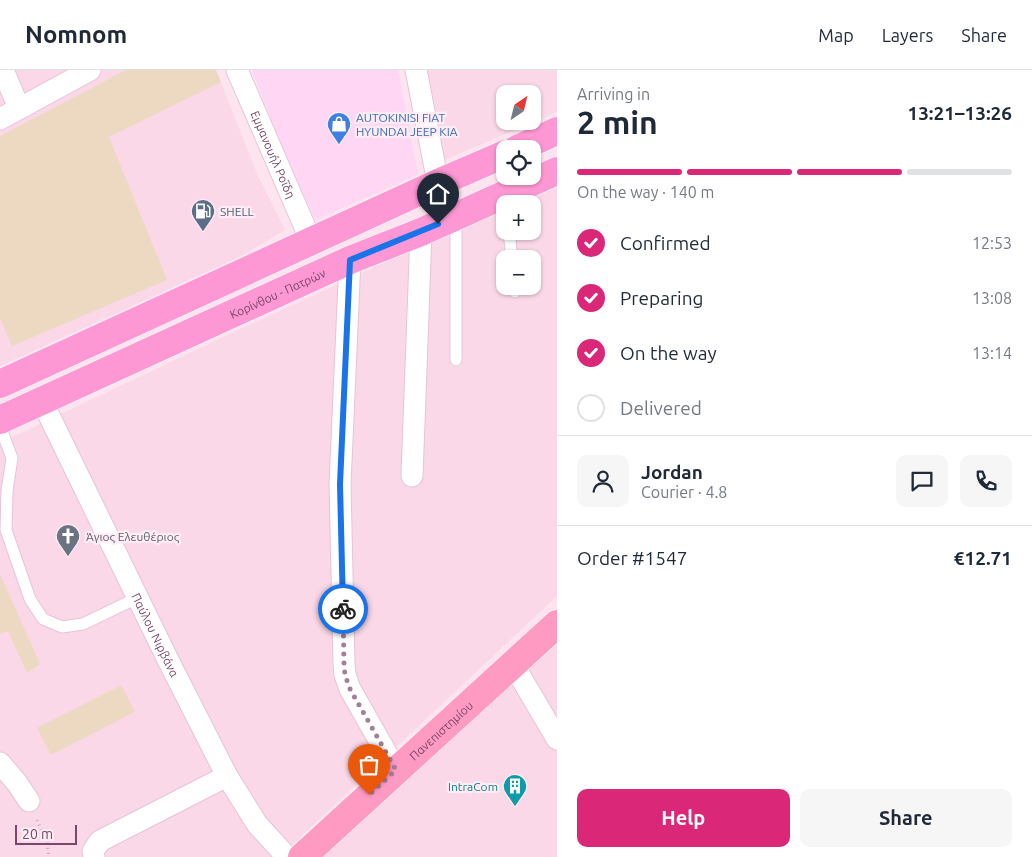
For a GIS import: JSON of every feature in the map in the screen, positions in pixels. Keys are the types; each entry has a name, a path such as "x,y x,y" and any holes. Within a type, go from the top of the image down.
{"highway":[{"path":"538,140 557,132"},
{"path":"0,384 496,158"},
{"name":"Κορίνθου - Πατρών","path":"512,195 557,171"},
{"name":"Κορίνθου - Πατρών","path":"0,420 350,260 421,232 456,215 496,201"}],"main road":[{"name":"Πανεπιστημίου","path":"302,857 557,624"}],"street":[{"path":"3,70 19,108"},
{"path":"0,119 90,70"},
{"name":"Εμμανουήλ Ροΐδη","path":"237,70 311,241"},
{"path":"416,70 438,183"},
{"path":"412,476 421,232"},
{"path":"350,260 340,484 344,664 345,675 350,689 396,770"},
{"name":"Παύλου Νιρβάνα","path":"42,401 137,598 228,776 257,824 287,857"},
{"path":"513,664 557,739"},
{"path":"0,763 29,801"},
{"path":"94,854 100,841 228,776"}],"lane":[{"path":"456,215 456,360"},
{"path":"0,426 12,458 6,530 30,599 43,619 62,627 83,624 137,598"}],"path":[{"path":"29,801 47,843 49,857"}],"shaded area":[{"path":"0,70 216,70 258,176 285,230 239,257 0,366"},
{"path":"126,70 216,70 221,82 109,137 167,280 12,346 0,318 0,136"},
{"name":"AUTOKINISI FIAT HYUNDAI JEEP KIA","path":"252,70 398,70 418,174 316,220 287,161"},
{"path":"420,70 557,70 557,112 541,119 541,85 496,85 496,130 515,130 442,161"},
{"path":"557,184 557,596 279,857 0,857 0,443 225,336 496,211 496,240 541,240 541,195 533,195"},
{"path":"0,574 40,664 27,673 8,631 0,634"},
{"path":"557,638 557,857 317,857"},
{"path":"121,685 135,712 51,755 37,728"}],"way so far":[{"path":"343,609 345,675 350,689 396,770 369,795"}],"place":[{"name":"AUTOKINISI FIAT HYUNDAI JEEP KIA","path":"339,145"},
{"name":"SHELL","path":"203,232"},
{"name":"Άγιος Ελευθέριος","path":"68,557"},
{"name":"IntraCom","path":"515,807"}],"route":[{"path":"343,609 340,484 350,260 438,224"}]}
